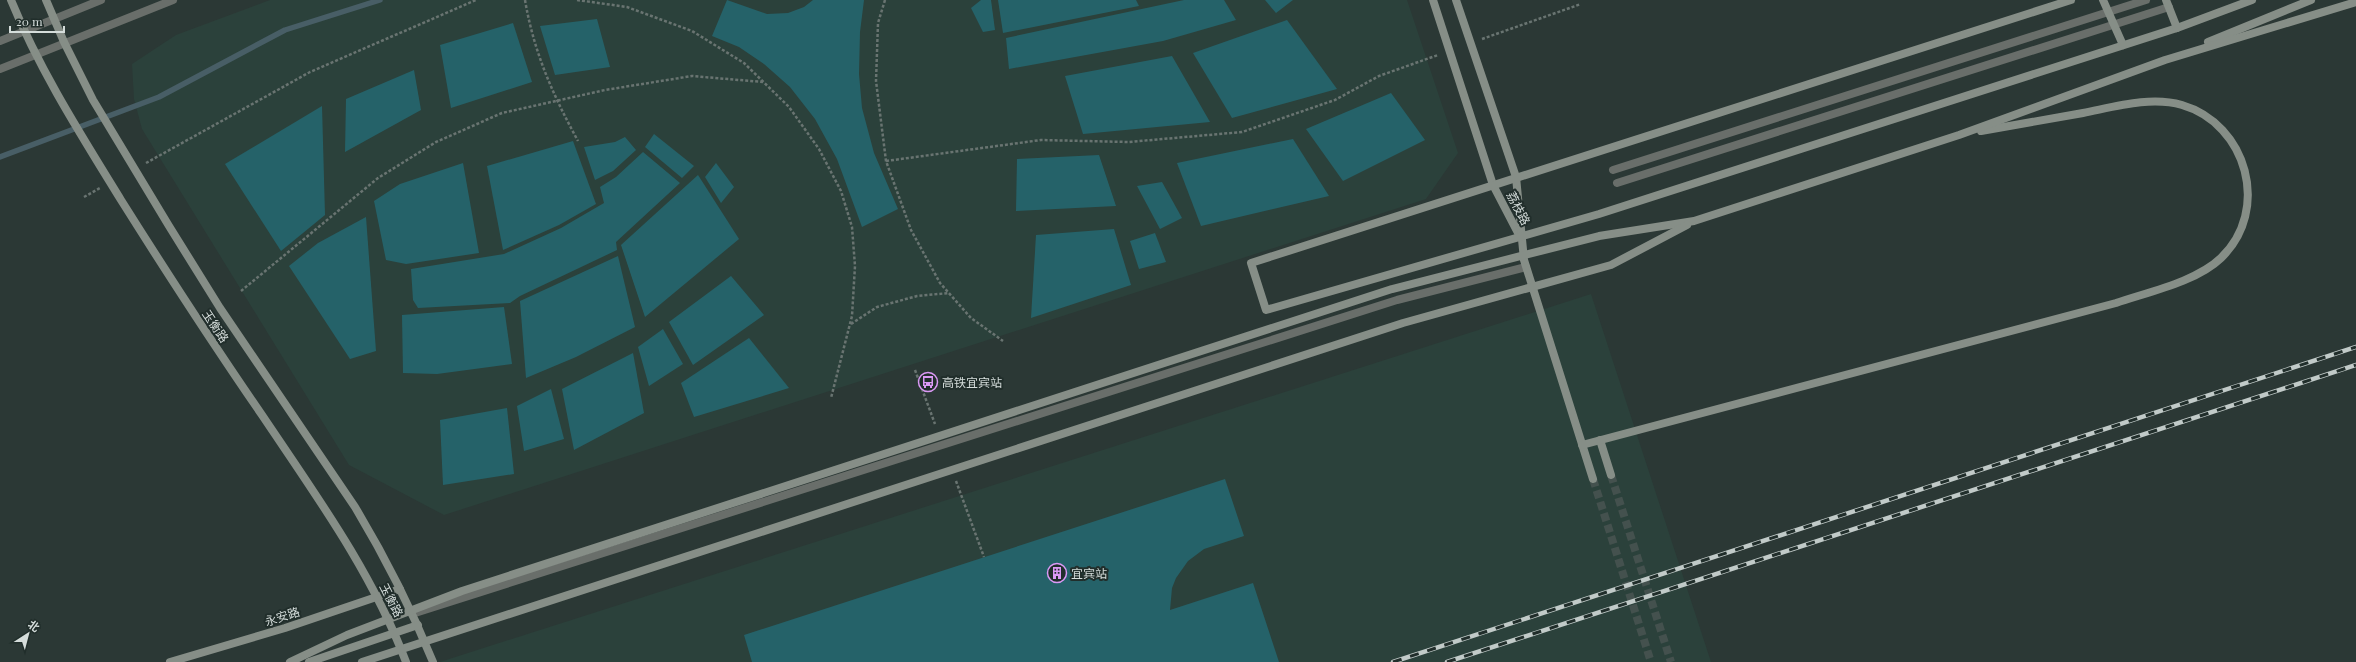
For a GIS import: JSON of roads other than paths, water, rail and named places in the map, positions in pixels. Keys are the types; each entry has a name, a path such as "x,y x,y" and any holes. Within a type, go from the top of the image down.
{"street":[{"name":"玉衡路","path":"11,0 24,32 66,112 194,316 332,518 377,596 395,633 406,662"},
{"name":"玉衡路","path":"46,0 64,42 93,100 220,308 355,507 400,589 418,625 433,662"},
{"path":"0,41 101,0"},
{"path":"0,69 36,53 173,0"},
{"name":"荔枝路","path":"1433,0 1493,184 1520,237"},
{"name":"荔枝路","path":"1456,0 1516,177 1520,237"},
{"path":"2071,0 1493,184 1251,263 1266,310 1520,237 2177,28 2252,0"},
{"path":"2103,0 2123,45"},
{"path":"1613,170 2146,0"},
{"path":"290,662 347,635 462,591 1392,288 1599,236 1694,221 1959,135 2165,60 2311,0"},
{"path":"2165,60 2356,2"},
{"path":"1617,183 2113,24 2167,3 2177,28"},
{"path":"1582,445 2116,303 2171,284 2202,272 2220,259 2238,237 2247,210 2248,182 2240,154 2232,140 2210,118 2181,105 2166,102 2125,105 1959,135"},
{"path":"362,662 1403,323 1611,265 1694,221"},
{"path":"1520,237 1526,267 1593,479"},
{"path":"412,614 1397,300 1526,267"},
{"path":"1600,440 1611,475"},
{"name":"永安路","path":"170,662 285,628 400,589"},
{"path":"309,662 418,625"}],"waterway":[{"path":"0,157 159,97 285,30 380,0"}],"tunnel":[{"path":"1611,475 1671,662"},
{"path":"1593,479 1651,662"}],"railway":[{"path":"1393,662 2356,347"},
{"path":"1447,662 2356,365"}],"place":[{"name":"高铁宜宾站","path":"928,382"},
{"name":"宜宾站","path":"1057,573"}]}
